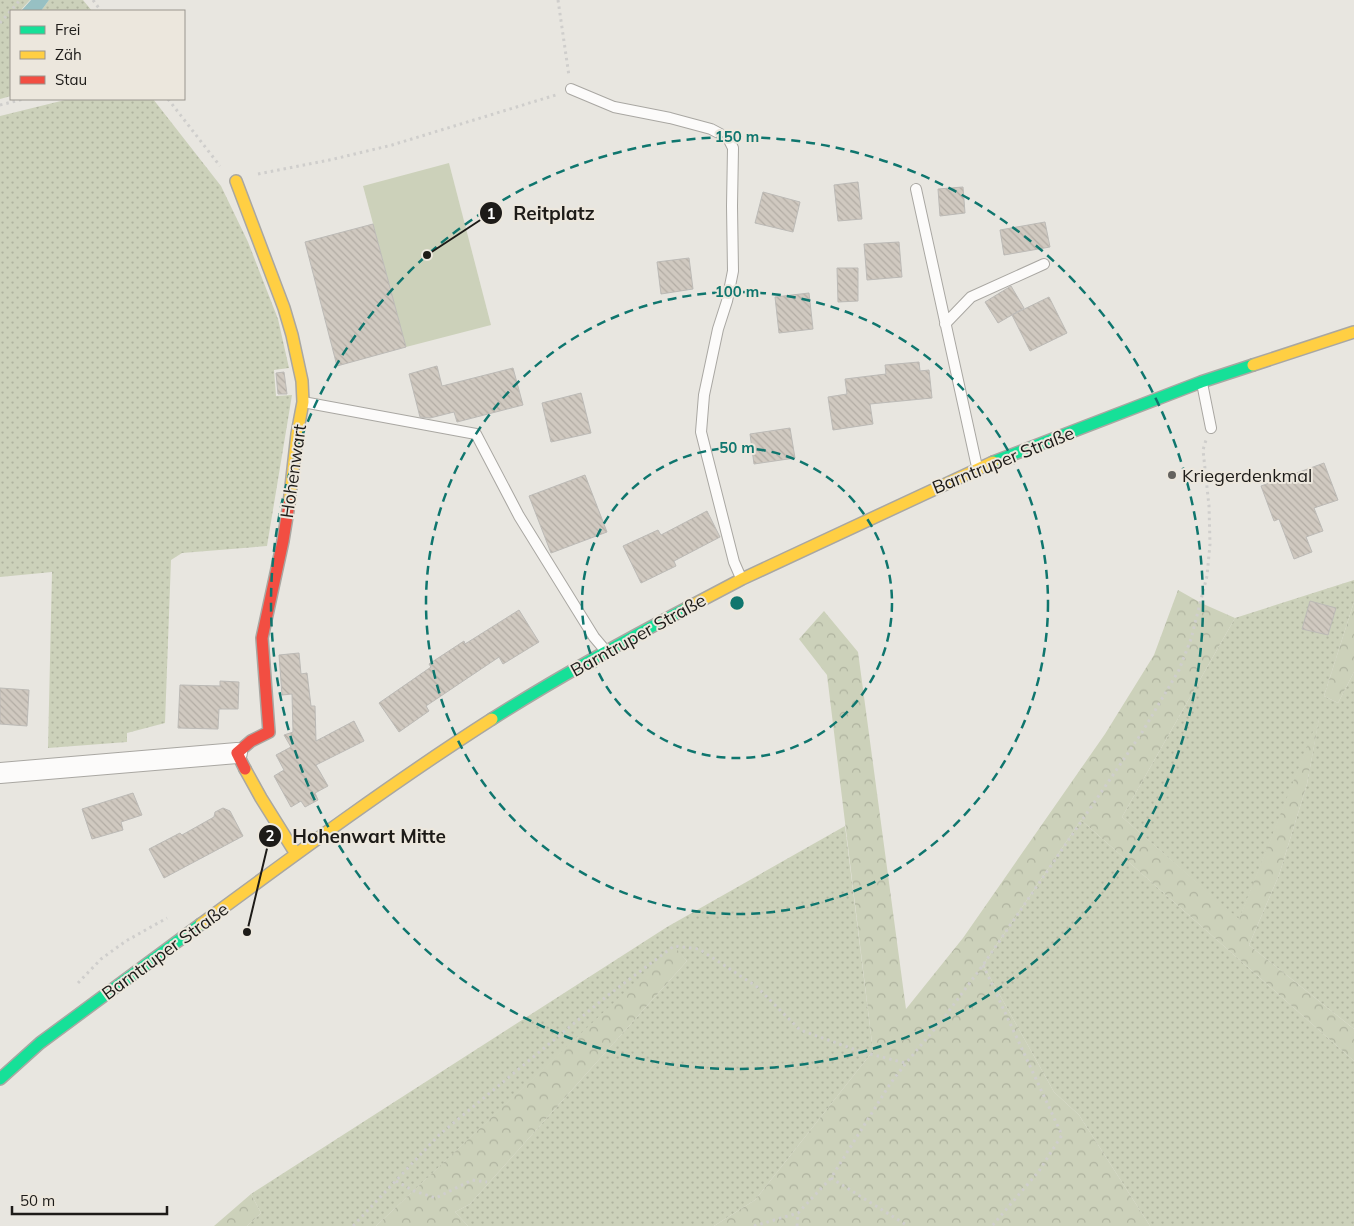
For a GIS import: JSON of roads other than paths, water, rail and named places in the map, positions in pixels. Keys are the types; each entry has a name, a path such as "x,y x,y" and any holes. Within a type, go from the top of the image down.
{"main road":[{"name":"Hohenwart","path":"236,181 287,317 302,381 303,402 283,541 262,638 269,732 251,741 237,753"},
{"name":"Barntruper Straße","path":"0,1079 48,1038 296,854 444,750 525,698 606,651 742,579 977,468 1202,382 1354,332"},
{"path":"237,753 261,798 296,854"}],"street":[{"path":"0,773 237,753"}],"lane":[{"path":"571,89 614,107 670,118 711,129 728,138 733,148 734,271 718,329 704,395 702,432 734,562 742,579"},
{"path":"916,189 977,468"},
{"path":"945,324 972,297 1044,264"},
{"path":"1202,382 1210,428"},
{"path":"303,402 476,434 519,516 594,637 606,651"}],"water":[{"path":"31,0 49,0 42,10 22,10"}],"place":[{"name":"Reitplatz","path":"427,255"},
{"name":"Kriegerdenkmal","path":"1172,475"},
{"name":"Hohenwart Mitte","path":"247,932"}]}
